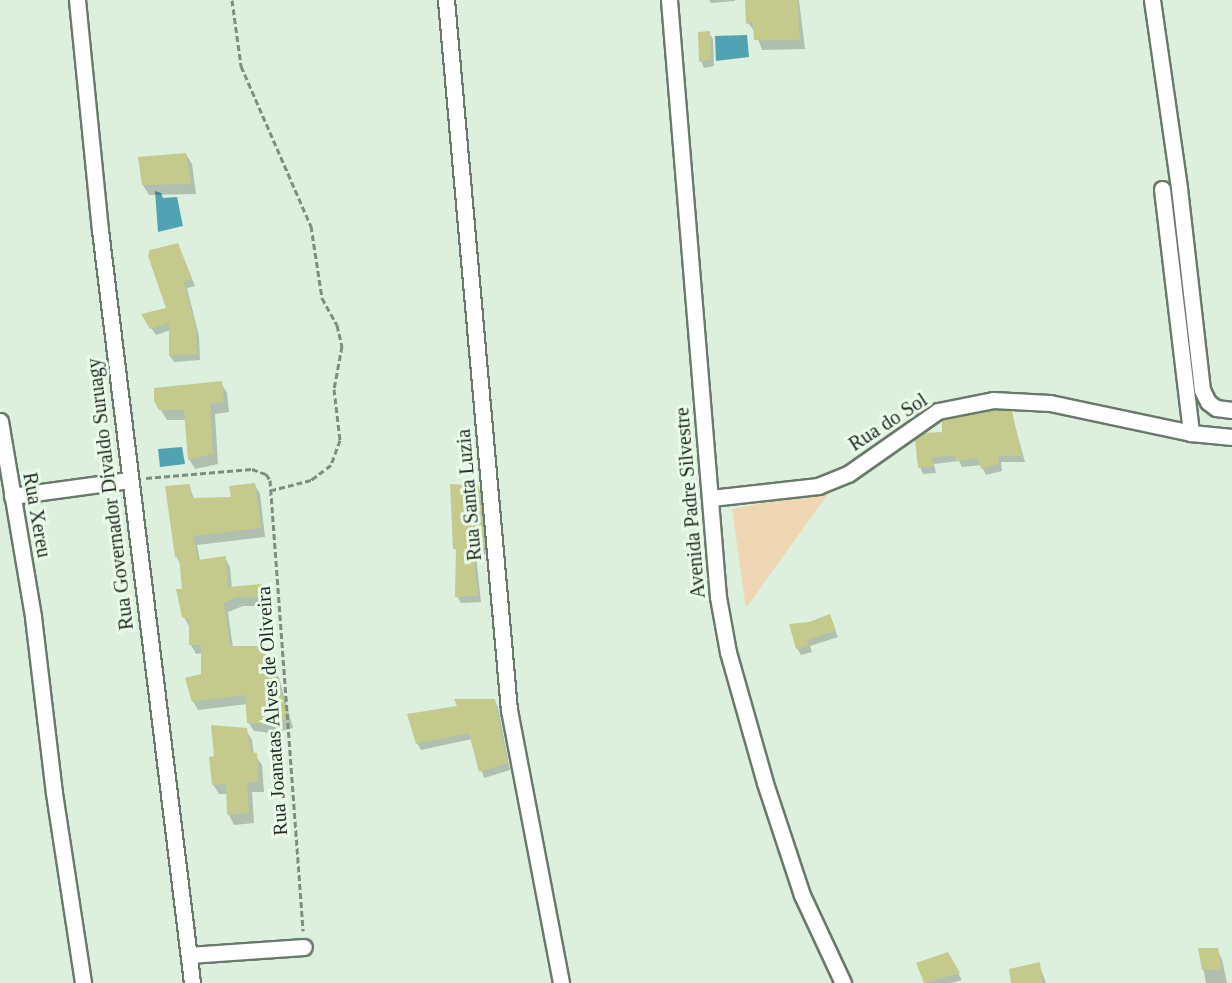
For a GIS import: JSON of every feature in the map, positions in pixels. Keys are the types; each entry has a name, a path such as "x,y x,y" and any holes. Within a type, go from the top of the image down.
{"street":[{"name":"Rua Governador Divaldo Suruagy","path":"78,0 100,230 192,983"},
{"name":"Rua Santa Luzia","path":"446,0 509,710 561,983"},
{"name":"Avenida Padre Silvestre","path":"669,0 718,597 728,652 765,783 802,895 843,983"},
{"path":"1152,0 1179,188 1202,390 1208,402 1216,408 1232,410"},
{"path":"1162,189 1191,433"},
{"name":"Rua do Sol","path":"711,498 819,486 848,474 938,411 993,400 1050,403 1191,433 1232,437"},
{"name":"Rua Xereu","path":"0,421 33,617 54,793 83,983"},
{"path":"12,496 129,480"},
{"path":"189,955 304,947"}],"path":[{"path":"232,0 241,66 311,226 322,298 337,325 342,346 334,389 340,440 331,465 311,480 272,490"},
{"name":"Rua Joanatas Alves de Oliveira","path":"129,480 228,469 252,469 266,474 272,490 304,947"}],"shaded area":[{"path":"831,490 746,608 732,509"}],"water":[{"path":"747,35 749,57 716,61 715,36"},
{"path":"155,191 161,193 163,198 177,197 183,226 158,232"},
{"path":"182,447 185,464 160,467 158,449"}],"building":[{"path":"745,0 797,0 800,40 754,40 753,22 746,24"},
{"path":"710,31 711,59 699,62 698,32"},
{"path":"186,153 191,184 142,185 138,157"},
{"path":"178,243 192,279 184,282 196,328 197,354 169,356 169,323 150,329 141,314 166,308 148,256 150,250"},
{"path":"222,381 224,402 210,404 213,454 188,460 184,410 159,410 154,401 154,388"},
{"path":"994,410 1012,411 1022,456 998,456 999,464 981,469 978,458 957,461 954,455 932,458 934,466 918,468 915,439 923,433 942,432 942,420"},
{"path":"255,483 261,528 193,536 198,560 226,556 228,587 262,584 264,597 237,597 224,603 230,646 265,646 269,668 274,667 289,719 267,724 247,723 245,695 192,702 185,678 201,674 201,645 189,645 189,620 182,617 176,589 182,589 179,557 175,557 165,486 190,484 191,498 231,497 229,486"},
{"path":"450,484 479,486 485,548 473,549 478,596 455,597 456,549 453,549"},
{"path":"830,614 836,631 807,640 809,645 796,649 789,624 809,622"},
{"path":"454,699 495,699 507,763 479,772 469,733 416,744 407,714 457,706"},
{"path":"211,725 247,728 251,752 257,753 259,782 247,782 249,813 227,815 226,784 212,785 209,757 214,756"},
{"path":"1198,948 1218,948 1222,970 1202,970"},
{"path":"948,952 960,973 924,983 916,963"},
{"path":"1040,962 1042,983 1011,983 1009,969"}]}
